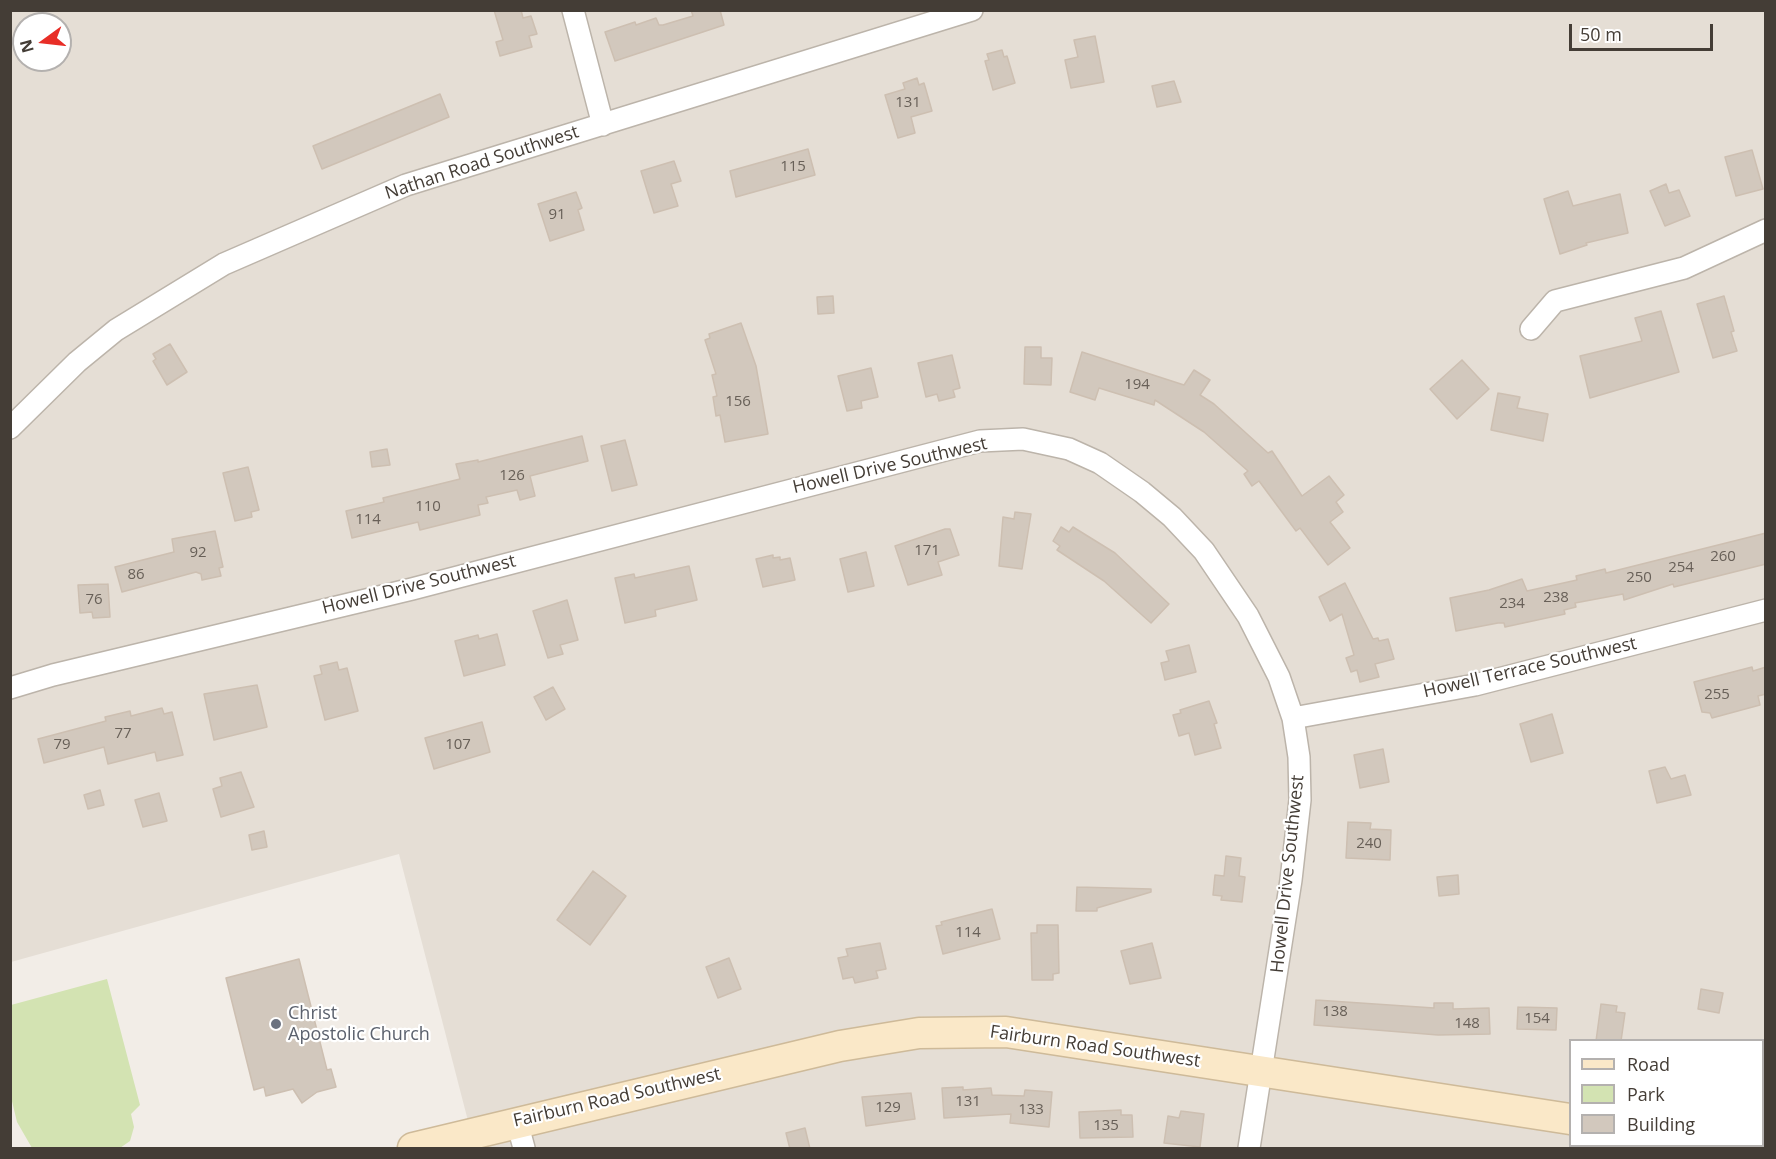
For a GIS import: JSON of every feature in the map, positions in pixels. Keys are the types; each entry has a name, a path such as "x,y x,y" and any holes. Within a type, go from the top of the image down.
{"street":[{"path":"573,10 603,125"},
{"name":"Nathan Road Southwest","path":"10,428 77,362 116,330 224,264 406,185 972,10"},
{"path":"1531,329 1555,301 1684,268 1766,230"},
{"name":"Howell Drive Southwest","path":"10,688 53,675 412,589 980,441 1023,439 1069,449 1100,463 1142,492 1172,517 1204,551 1248,616 1279,677 1293,718 1299,757 1300,800 1291,880 1263,1071 1248,1149"},
{"name":"Howell Terrace Southwest","path":"1293,718 1475,685 1766,610"},
{"name":"Fairburn Road Southwest","path":"413,1149 520,1135 840,1046 919,1033 1006,1032 1569,1119"}],"shaded area":[{"path":"11,11 1765,11 1765,1148 475,1148 399,854 11,962"}],"green space":[{"path":"107,979 140,1105 131,1114 134,1127 130,1141 120,1148 32,1148 17,1122 11,1097 11,1005"}],"building":[{"path":"494,10 521,10 523,18 531,16 537,34 529,36 532,47 500,56 496,42 503,40"},
{"path":"691,10 720,10 724,25 615,61 605,32 656,18 659,25 663,25 693,16"},
{"path":"1095,36 1104,82 1071,88 1065,60 1078,57 1074,40"},
{"path":"1002,50 1004,57 1007,56 1015,83 993,90 985,61 989,60 987,54"},
{"path":"917,78 919,85 924,83 932,111 911,117 915,133 898,138 885,95 905,89 903,83"},
{"path":"1174,81 1181,102 1157,107 1152,86"},
{"path":"440,94 449,117 322,169 313,146"},
{"path":"808,149 815,175 736,197 730,171"},
{"path":"1752,150 1763,189 1736,196 1725,157"},
{"path":"674,161 681,181 671,184 678,206 654,213 641,171"},
{"path":"1666,184 1669,193 1679,190 1690,216 1665,226 1650,191"},
{"path":"1568,191 1573,206 1620,194 1628,233 1586,243 1587,245 1560,254 1544,199"},
{"path":"576,192 582,208 578,210 584,230 550,241 538,204"},
{"path":"833,296 834,313 818,314 817,297"},
{"path":"1724,296 1737,351 1713,358 1697,304"},
{"path":"1661,311 1679,372 1590,398 1580,356 1642,341 1635,318"},
{"path":"741,323 756,366 768,434 725,442 720,415 716,416 713,397 717,396 712,375 716,374 705,340 710,338 709,334"},
{"path":"170,344 187,372 167,385 153,361 156,359 153,354"},
{"path":"1025,347 1041,347 1041,358 1052,358 1051,385 1024,384"},
{"path":"1082,352 1184,385 1194,370 1210,380 1200,395 1214,404 1268,453 1272,451 1302,496 1329,476 1344,495 1336,502 1343,512 1330,522 1350,548 1328,565 1300,528 1296,531 1259,481 1252,486 1244,474 1248,471 1204,432 1155,400 1154,405 1099,388 1095,400 1070,392"},
{"path":"952,355 960,388 953,390 955,397 939,401 937,394 926,397 918,363"},
{"path":"1462,360 1489,389 1457,419 1430,389"},
{"path":"871,368 878,397 861,401 862,408 847,411 838,376"},
{"path":"1498,393 1520,397 1517,408 1548,414 1543,441 1491,430"},
{"path":"582,436 588,461 530,476 535,496 520,500 517,490 486,497 488,503 478,505 480,515 420,530 418,522 352,538 346,511 384,502 383,498 460,479 456,464 478,460 478,462"},
{"path":"625,440 637,485 612,491 601,446"},
{"path":"387,449 390,465 372,467 370,452"},
{"path":"248,467 259,510 251,512 252,517 235,521 223,473"},
{"path":"1015,512 1031,514 1022,569 999,566 1003,517 1014,519"},
{"path":"1061,527 1069,532 1073,527 1115,553 1169,604 1151,623 1104,581 1057,550 1060,546 1053,541"},
{"path":"950,529 959,555 938,562 942,575 908,585 895,546"},
{"path":"215,531 223,567 219,568 221,576 202,580 201,574 196,572 122,592 115,567 174,552 172,539"},
{"path":"1766,533 1766,564 1674,587 1673,584 1624,600 1623,594 1575,603 1576,607 1564,610 1565,614 1505,627 1504,623 1498,623 1456,631 1450,598 1489,590 1522,579 1527,591 1577,580 1576,576 1605,569 1606,573"},
{"path":"866,552 874,586 848,592 840,559"},
{"path":"773,555 773,558 780,557 780,560 790,558 795,580 763,587 756,559"},
{"path":"689,566 697,600 655,610 656,616 625,623 615,578 634,574 635,578"},
{"path":"1345,583 1373,639 1378,638 1379,641 1388,639 1394,659 1375,664 1379,677 1360,682 1357,670 1351,672 1346,658 1354,655 1342,614 1330,621 1319,597"},
{"path":"108,584 110,617 93,618 92,612 80,613 78,585"},
{"path":"567,600 578,640 560,645 563,654 548,658 533,611"},
{"path":"497,634 505,665 464,676 455,641 478,635 479,639"},
{"path":"1189,645 1196,672 1165,680 1161,663 1169,661 1166,651"},
{"path":"337,662 339,670 347,668 358,711 325,720 314,676 322,674 320,666"},
{"path":"1752,667 1753,671 1766,667 1766,694 1758,696 1760,705 1712,718 1710,713 1702,712 1694,682"},
{"path":"257,685 267,727 214,740 204,694"},
{"path":"553,687 565,709 546,720 534,697"},
{"path":"1209,701 1217,723 1214,724 1221,748 1195,755 1189,733 1179,736 1173,715 1181,713 1180,710"},
{"path":"162,708 164,714 172,712 183,755 157,761 155,752 108,764 104,747 44,763 38,739 106,721 105,717 130,711 131,716"},
{"path":"1552,714 1563,753 1531,762 1520,724"},
{"path":"482,722 490,752 434,769 425,738"},
{"path":"1383,749 1389,782 1360,788 1354,755"},
{"path":"1665,767 1671,779 1685,775 1691,795 1657,803 1649,771"},
{"path":"241,772 254,807 221,817 213,789 222,786 220,778"},
{"path":"100,790 104,805 88,809 84,795"},
{"path":"159,793 167,821 143,827 135,800"},
{"path":"1348,822 1371,823 1370,829 1391,830 1390,860 1346,858"},
{"path":"264,831 267,847 252,850 249,835"},
{"path":"1226,856 1241,858 1239,876 1245,877 1242,902 1221,900 1222,896 1213,895 1215,875 1224,876"},
{"path":"593,871 626,896 590,945 557,920"},
{"path":"1458,875 1459,894 1439,896 1437,877"},
{"path":"1077,887 1151,889 1151,892 1097,908 1097,911 1076,911"},
{"path":"992,909 1000,939 943,954 936,926 942,925 941,922"},
{"path":"1037,925 1058,925 1059,973 1053,974 1053,980 1032,980 1031,933 1037,933"},
{"path":"880,943 886,969 876,971 878,978 855,983 853,977 843,979 838,958 848,956 846,949"},
{"path":"1152,943 1161,978 1130,984 1121,951"},
{"path":"729,958 741,989 718,998 706,967"},
{"name":"Christ Apostolic Church","path":"299,959 327,1070 331,1069 336,1087 317,1092 302,1103 293,1089 266,1096 264,1087 254,1090 226,978"},
{"path":"1701,989 1723,993 1719,1013 1698,1009"},
{"path":"1316,1000 1434,1008 1434,1003 1453,1003 1453,1009 1489,1008 1490,1034 1438,1035 1314,1025"},
{"path":"1601,1004 1617,1006 1616,1012 1625,1013 1621,1039 1596,1039"},
{"path":"1518,1007 1557,1008 1556,1030 1517,1029"},
{"path":"963,1087 963,1090 991,1088 992,1095 1024,1096 1025,1090 1052,1092 1049,1127 1010,1123 1011,1114 944,1118 942,1088"},
{"path":"911,1093 915,1119 866,1126 862,1097"},
{"path":"1121,1110 1121,1115 1132,1115 1133,1137 1080,1138 1079,1112"},
{"path":"1181,1111 1204,1114 1200,1147 1164,1143 1168,1116 1179,1118"},
{"path":"805,1128 810,1149 790,1149 786,1133"}],"place":[{"name":"Christ Apostolic Church","path":"276,1024"}]}
